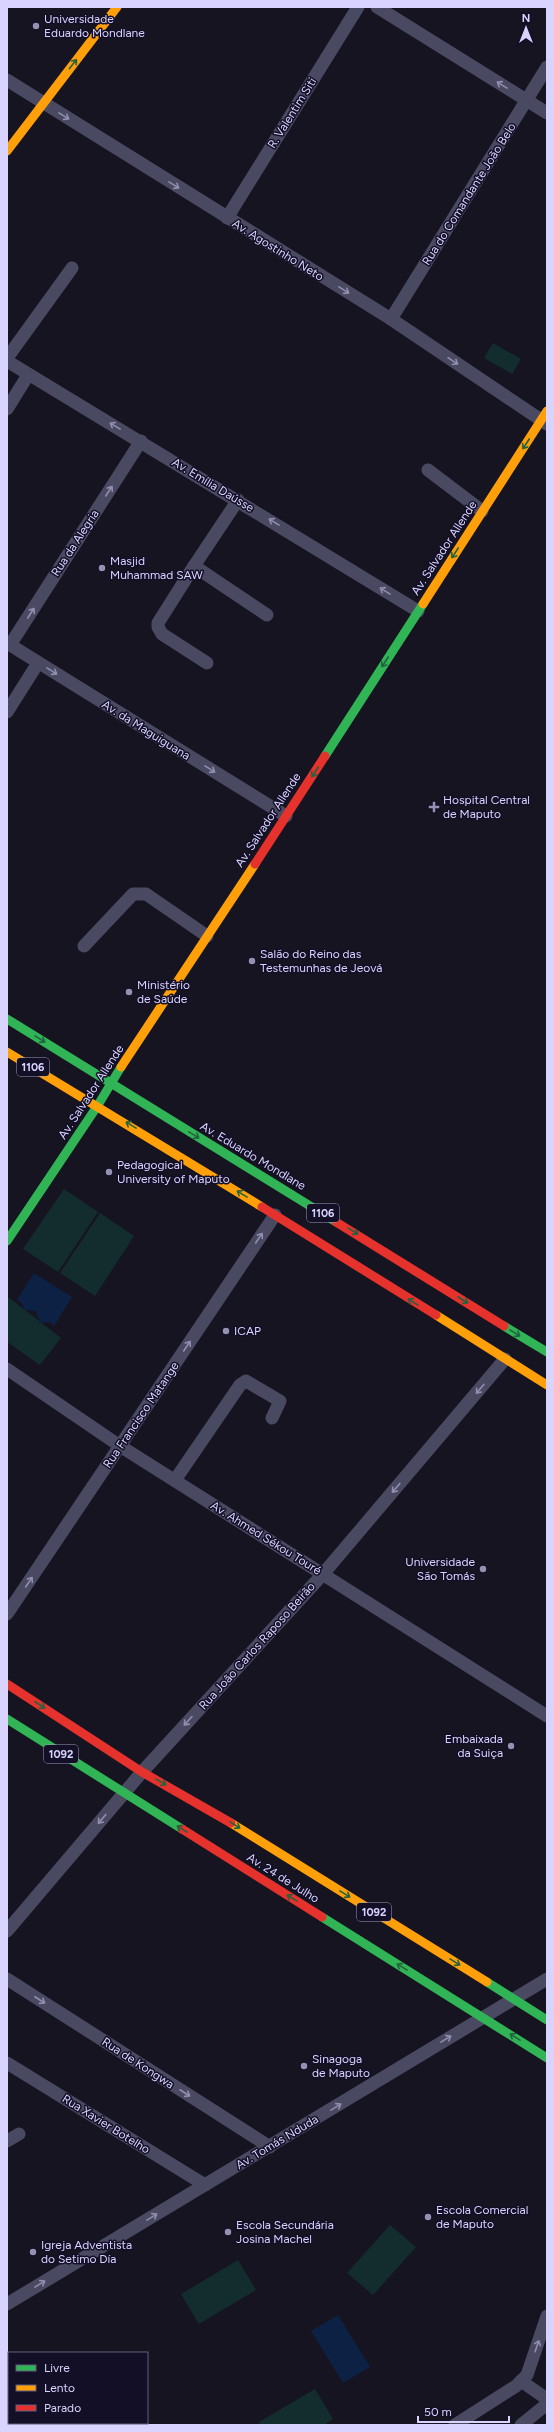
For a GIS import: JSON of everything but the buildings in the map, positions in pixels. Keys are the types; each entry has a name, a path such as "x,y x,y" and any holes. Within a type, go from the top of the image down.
{"main road":[{"path":"7,151 117,7"},
{"name":"Av. Salvador Allende","path":"7,1241 98,1105 110,1083 286,816 482,511 545,418"},
{"name":"Av. Eduardo Mondlane","path":"7,1019 161,1115 370,1241 547,1352"},
{"name":"1106","path":"7,1052 98,1105"},
{"path":"98,1105 275,1215"},
{"name":"1106","path":"275,1215 547,1385"},
{"name":"Av. 24 de Julho","path":"7,1684 142,1772 201,1804 547,2020"},
{"name":"Av. 24 de Julho","path":"7,1719 547,2058"}],"street":[{"name":"R. Valentim Siti","path":"227,218 358,7"},
{"path":"377,7 547,113"},
{"name":"Rua do Comandante João Belo","path":"391,319 547,68"},
{"name":"Av. Agostinho Neto","path":"7,80 391,319 545,418"},
{"path":"7,360 72,268"},
{"name":"Av. Emília Daússe","path":"7,360 28,375 238,500 418,611"},
{"path":"7,409 28,375"},
{"name":"Rua da Alegria","path":"9,644 140,441"},
{"path":"428,470 482,511"},
{"path":"207,663 162,634 158,627 158,623 238,500"},
{"path":"194,566 267,616"},
{"name":"Av. da Maguiguana","path":"9,644 286,816"},
{"path":"7,712 38,663"},
{"path":"84,946 136,892 146,894 206,936"},
{"name":"Rua Francisco Matange","path":"7,1614 275,1215"},
{"name":"Rua João Carlos Raposo Beirão","path":"7,1931 142,1772 323,1574 505,1359"},
{"name":"Av. Ahmed Sékou Touré","path":"7,1369 120,1446 547,1716"},
{"path":"175,1480 240,1385 246,1381 280,1401 272,1418"},
{"name":"Rua de Kongwa","path":"7,1979 270,2147"},
{"name":"Av. Tomás Nduda","path":"7,2304 270,2147 483,2017 515,2000 547,1979"},
{"name":"Rua Xavier Botelho","path":"7,2063 205,2185"},
{"path":"7,2141 19,2134"},
{"path":"455,2425 521,2381 527,2375 547,2316"},
{"path":"521,2381 547,2399"},
{"path":"521,2425 547,2404"}],"green space":[{"path":"493,343 521,359 512,374 484,358"},
{"path":"64,1189 98,1212 58,1272 23,1249"},
{"path":"100,1213 134,1236 95,1296 60,1273"},
{"path":"7,1296 61,1338 40,1365 7,1342"},
{"path":"390,2225 416,2247 373,2295 347,2273"},
{"path":"238,2260 256,2290 199,2324 181,2294"},
{"path":"315,2389 333,2419 324,2425 260,2425 259,2422"}],"water":[{"path":"34,1273 72,1297 54,1326 50,1322 40,1323 36,1311 24,1310 22,1303 17,1300"},
{"path":"338,2315 370,2367 343,2383 311,2331"}],"traffic: fast":[{"path":"325,756 423,604"},
{"path":"7,1019 336,1222"},
{"path":"7,1241 98,1105 121,1067"},
{"path":"504,1326 547,1352"},
{"path":"7,1719 182,1829"},
{"path":"322,1917 547,2058"},
{"path":"487,1982 547,2020"}],"traffic: slow":[{"path":"7,151 117,7"},
{"path":"423,604 547,411"},
{"path":"121,1067 255,864"},
{"path":"7,1052 262,1207"},
{"path":"436,1315 547,1385"},
{"path":"231,1823 487,1982"}],"traffic: jam":[{"path":"255,864 325,756"},
{"path":"262,1207 436,1315"},
{"path":"336,1222 504,1326"},
{"path":"7,1684 142,1772 231,1823"},
{"path":"182,1829 322,1917"}],"place":[{"name":"Universidade Eduardo Mondlane","path":"36,26"},
{"name":"Masjid Muhammad SAW","path":"102,568"},
{"name":"Hospital Central de Maputo","path":"434,807"},
{"name":"Salão do Reino das Testemunhas de Jeová","path":"252,961"},
{"name":"Ministério de Saúde","path":"129,992"},
{"name":"Pedagogical University of Maputo","path":"109,1172"},
{"name":"ICAP","path":"226,1331"},
{"name":"Universidade São Tomás","path":"483,1569"},
{"name":"Embaixada da Suiça","path":"511,1746"},
{"name":"Sinagoga de Maputo","path":"304,2066"},
{"name":"Escola Comercial de Maputo","path":"428,2217"},
{"name":"Escola Secundária Josina Machel","path":"228,2232"},
{"name":"Igreja Adventista do Setimo Día","path":"33,2252"}]}
